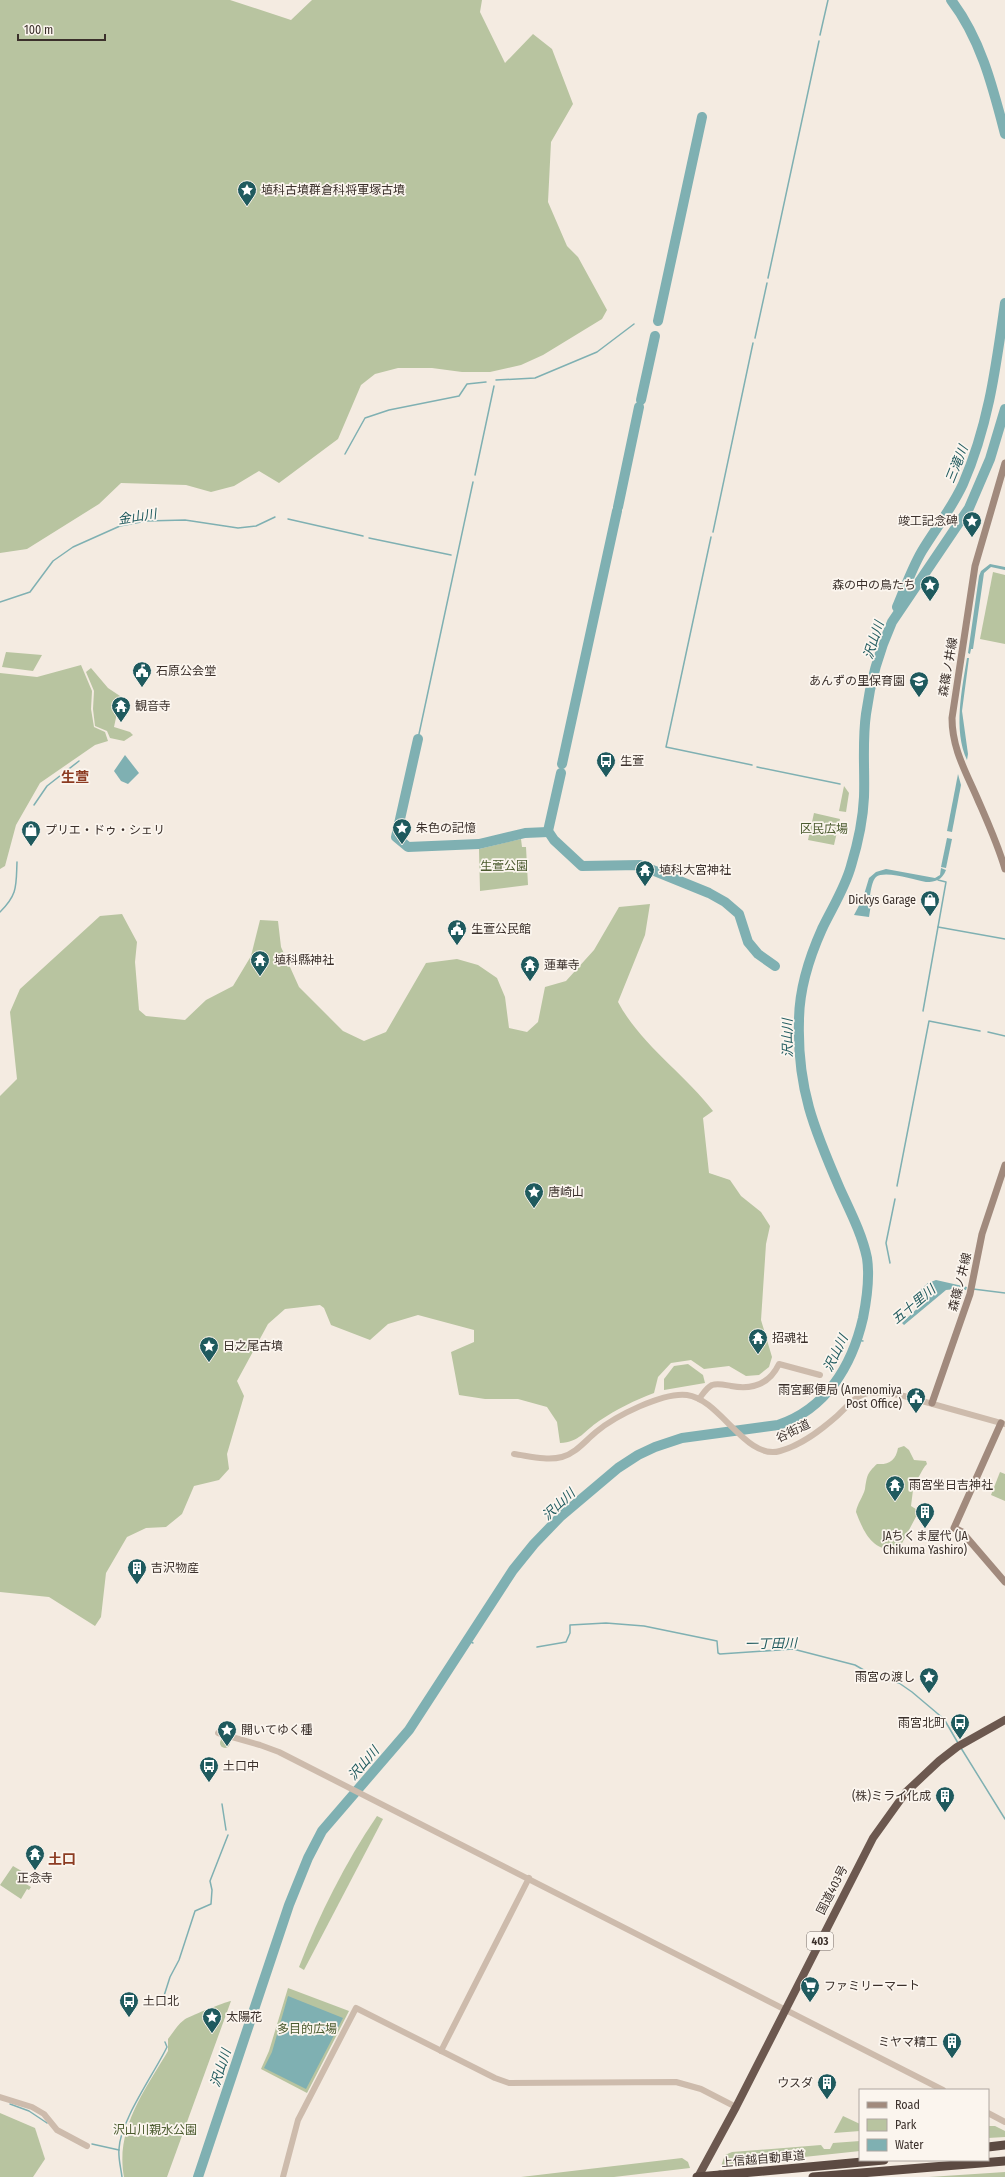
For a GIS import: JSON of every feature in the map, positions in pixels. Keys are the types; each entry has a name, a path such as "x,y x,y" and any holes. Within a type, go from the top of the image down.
{"highway":[{"name":"国道403号","path":"698,2177 786,2010 872,1838 906,1792 935,1764 960,1745 1005,1720"},
{"path":"989,2147 1005,2145"},
{"path":"989,2151 1005,2150"},
{"name":"上信越自動車道","path":"698,2177 860,2161"},
{"name":"上信越自動車道","path":"832,2164 871,2161"},
{"name":"上信越自動車道","path":"813,2177 1005,2161"},
{"name":"上信越自動車道","path":"832,2175 1005,2165"}],"main road":[{"name":"森篠ノ井線","path":"1005,463 975,566 952,718 956,751 989,825 1005,869"},
{"name":"森篠ノ井線","path":"932,1403 971,1289 982,1234 1005,1164"},
{"path":"1003,1423 954,1528 962,1532 1005,1582"}],"street":[{"path":"514,1454 544,1458 563,1457 576,1450 604,1426 634,1410 676,1395 688,1395 699,1399 706,1389 714,1384 743,1388 757,1386 771,1376 779,1364 820,1375"},
{"name":"谷街道","path":"699,1399 745,1438 762,1450 780,1451 811,1436 856,1399 867,1393 889,1393 932,1403 1003,1423"},
{"path":"218,1734 260,1745 318,1772 529,1878 941,2089"},
{"path":"440,2050 529,1878"},
{"path":"283,2177 298,2120 356,2008 509,2083 676,2082 702,2089 736,2107"},
{"path":"0,2097 38,2110 44,2114 57,2130 87,2146"},
{"path":"989,2114 1005,2122"}],"green space":[{"path":"0,0 230,0 291,20 312,0 482,0 480,12 505,63 533,34 552,49 573,104 551,142 548,202 567,246 578,257 607,310 602,319 543,355 521,365 490,372 462,372 432,368 398,368 375,374 361,385 338,439 279,483 259,471 234,486 211,492 186,485 121,483 99,504 27,549 0,553"},
{"path":"993,572 1005,575 1005,644 980,639"},
{"path":"6,652 42,655 33,671 2,667"},
{"path":"81,665 92,691 91,709 94,727 105,732 108,741 95,745 40,783 16,825 5,866 0,869 0,673 37,677"},
{"path":"91,668 108,688 129,702 125,711 117,713 114,727 130,732 133,735 124,741 110,738 107,731 95,726 93,709 94,691 86,672"},
{"path":"844,786 849,793 846,812 839,811"},
{"name":"区民広場","path":"814,813 840,819 834,845 808,840"},
{"name":"生萱公園","path":"521,839 522,847 526,847 528,885 480,891 479,849"},
{"path":"650,904 645,935 618,1002 638,1032 702,1097 713,1111 703,1118 709,1173 730,1180 741,1196 761,1212 770,1226 766,1244 761,1320 772,1357 769,1367 759,1375 746,1376 729,1366 704,1369 691,1360 671,1363 658,1377 654,1393 633,1402 599,1421 572,1441 560,1443 557,1422 547,1407 518,1399 485,1399 459,1395 451,1352 474,1342 474,1330 418,1315 388,1324 370,1340 331,1325 324,1308 320,1305 285,1309 268,1324 237,1381 244,1396 227,1454 229,1469 219,1480 194,1486 182,1514 166,1527 146,1528 127,1537 106,1573 101,1617 95,1626 49,1597 0,1592 0,1096 17,1079 10,1012 20,989 100,916 122,914 137,942 135,962 139,1010 146,1016 185,1020 206,1000 233,986 251,956 260,920 278,921 281,947 299,987 343,1031 364,1041 386,1032 426,963 457,959 478,965 497,978 505,997 509,1028 527,1032 538,1022 545,987 566,981 594,950 619,907"},
{"path":"688,1364 703,1375 705,1383 664,1390 664,1379 674,1366"},
{"path":"904,1446 909,1450 914,1460 926,1461 927,1464 914,1482 911,1506 919,1511 899,1549 882,1548 876,1545 866,1534 856,1512 871,1470 877,1464 885,1464 894,1459 898,1448"},
{"path":"1000,1472 1005,1474 1005,1501 991,1495"},
{"path":"225,1738 230,1743 225,1748 220,1743"},
{"path":"377,1816 383,1819 304,1970 299,1967 324,1909 354,1852"},
{"path":"13,1866 30,1876 26,1884 31,1887 29,1890 27,1889 21,1899 0,1885"},
{"name":"多目的広場","path":"288,1988 349,2011 307,2093 261,2069 269,2051"},
{"name":"沢山川親水公園","path":"231,2001 167,2177 124,2177 122,2159 128,2126 142,2095 168,2051 168,2039 179,2024 187,2018"},
{"path":"0,2113 35,2128 45,2159 33,2177 0,2177"},
{"path":"843,2116 859,2124 859,2131 834,2133"},
{"path":"989,2126 995,2126 1005,2131 1005,2137 989,2138"},
{"path":"859,2141 859,2151 721,2166 725,2155 732,2152 821,2145 824,2149 830,2149 833,2143"},
{"path":"682,2158 688,2162 690,2168 614,2177 521,2177"},
{"path":"1005,2172 1005,2177 929,2177"}],"water":[{"path":"990,564 1005,567 1005,570 991,567 984,573 973,649 971,649 970,654 968,653 979,576 981,571"},
{"path":"967,658 969,658 962,711 968,754 967,760 960,736 960,709"},
{"path":"125,755 139,773 128,784 121,781 114,771"},
{"path":"958,774 961,785 952,832 947,831"},
{"path":"947,838 952,839 946,868 941,867"},
{"path":"941,868 946,870 941,878 933,882 926,882 893,875 880,875 876,877 870,895 876,897 875,904 871,904 869,917 854,915 863,898 869,878 876,872 886,869 935,878 940,875"},
{"path":"936,1280 967,1287 966,1290 946,1290 904,1325 902,1323 923,1303 914,1295 928,1283"},
{"name":"多目的広場","path":"288,1996 343,2018 306,2089 264,2068 272,2052"}],"waterway":[{"path":"820,35 828,0"},
{"name":"三滝川","path":"951,0 970,31 985,64 1005,134"},
{"path":"768,278 819,41"},
{"path":"658,321 702,117"},
{"path":"755,338 767,283"},
{"name":"三滝川","path":"897,607 918,558 954,501 972,462 990,395 1005,303"},
{"path":"496,380 535,378 597,352 634,324"},
{"path":"641,400 655,336"},
{"path":"713,532 753,343"},
{"path":"345,454 365,418 389,410 459,396 467,384 486,382"},
{"path":"475,475 494,386"},
{"path":"618,507 639,407"},
{"name":"沢山川","path":"198,2177 289,1905 308,1858 322,1831 409,1730 513,1570 534,1544 560,1517 618,1468 638,1455 655,1447 682,1438 778,1425 795,1418 823,1397 844,1369 852,1353 866,1303 868,1288 867,1258 859,1231 822,1147 809,1108 801,1067 799,1045 799,1009 803,985 813,951 845,882 858,840 863,814 866,714 873,679 883,644 892,622 969,508 990,459 1005,409"},
{"path":"419,734 473,482"},
{"path":"562,764 617,511"},
{"name":"金山川","path":"0,602 30,592 53,561 73,547 120,526 146,521 185,520 238,528 256,526 275,517"},
{"name":"金山川","path":"288,519 363,536"},
{"path":"711,537 666,747 752,765"},
{"name":"金山川","path":"369,538 451,555"},
{"path":"418,739 396,837 408,847 479,844 525,833 548,832"},
{"path":"34,805 47,786 79,761"},
{"path":"757,767 840,784"},
{"path":"561,773 548,831 554,840 582,866 640,865 709,893 725,902 739,914 748,942 758,954 775,966"},
{"path":"0,912 13,895 16,884 17,862"},
{"path":"923,1011 946,882 938,880"},
{"path":"938,927 1005,939"},
{"path":"897,1186 929,1021 980,1031"},
{"path":"988,1032 1005,1036"},
{"path":"890,1263 886,1243 895,1199"},
{"name":"五十里川","path":"973,1289 1005,1293"},
{"name":"五十里川","path":"857,1340 863,1341"},
{"name":"一丁田川","path":"537,1647 566,1642 570,1633 570,1625 606,1623 644,1626 717,1641 718,1653 720,1654 793,1649 855,1665 876,1677 899,1683 944,1719 958,1743"},
{"name":"一丁田川","path":"467,1640 473,1643"},
{"name":"一丁田川","path":"961,1748 1005,1819"},
{"path":"222,1804 226,1830"},
{"path":"163,1999 170,1977 179,1960 195,1911 211,1904 212,1890 210,1881 228,1835"},
{"path":"122,2177 119,2152 125,2125 138,2098 167,2047 165,2042"},
{"path":"10,2104 29,2111 47,2123"},
{"path":"92,2144 119,2150"}],"place":[{"name":"埴科古墳群倉科将軍塚古墳","path":"247,207"},
{"name":"竣工記念碑","path":"972,538"},
{"name":"森の中の鳥たち","path":"930,602"},
{"name":"石原公会堂","path":"142,688"},
{"name":"あんずの里保育園","path":"919,698"},
{"name":"観音寺","path":"121,723"},
{"name":"生萱","path":"606,778"},
{"name":"朱色の記憶","path":"402,845"},
{"name":"プリエ・ドゥ・シェリ","path":"31,847"},
{"name":"埴科大宮神社","path":"645,887"},
{"name":"Dickys Garage","path":"930,917"},
{"name":"生萱公民館","path":"457,946"},
{"name":"埴科縣神社","path":"260,977"},
{"name":"蓮華寺","path":"530,982"},
{"name":"唐崎山","path":"534,1209"},
{"name":"招魂社","path":"758,1355"},
{"name":"日之尾古墳","path":"209,1363"},
{"name":"雨宮郵便局 (Amenomiya Post Office)","path":"916,1414"},
{"name":"雨宮坐日吉神社","path":"895,1502"},
{"name":"JAちくま屋代 (JA Chikuma Yashiro)","path":"925,1529"},
{"name":"吉沢物産","path":"137,1585"},
{"name":"雨宮の渡し","path":"929,1694"},
{"name":"雨宮北町","path":"960,1740"},
{"name":"開いてゆく種","path":"227,1747"},
{"name":"土口中","path":"209,1783"},
{"name":"(株)ミライ化成","path":"945,1813"},
{"name":"正念寺","path":"35,1871"},
{"name":"ファミリーマート","path":"810,2003"},
{"name":"土口北","path":"129,2018"},
{"name":"太陽花","path":"212,2034"},
{"name":"ミヤマ精工","path":"952,2059"},
{"name":"ウスダ","path":"827,2100"}],"district":[{"name":"生萱","path":"75,777"},
{"name":"土口","path":"62,1859"}]}
